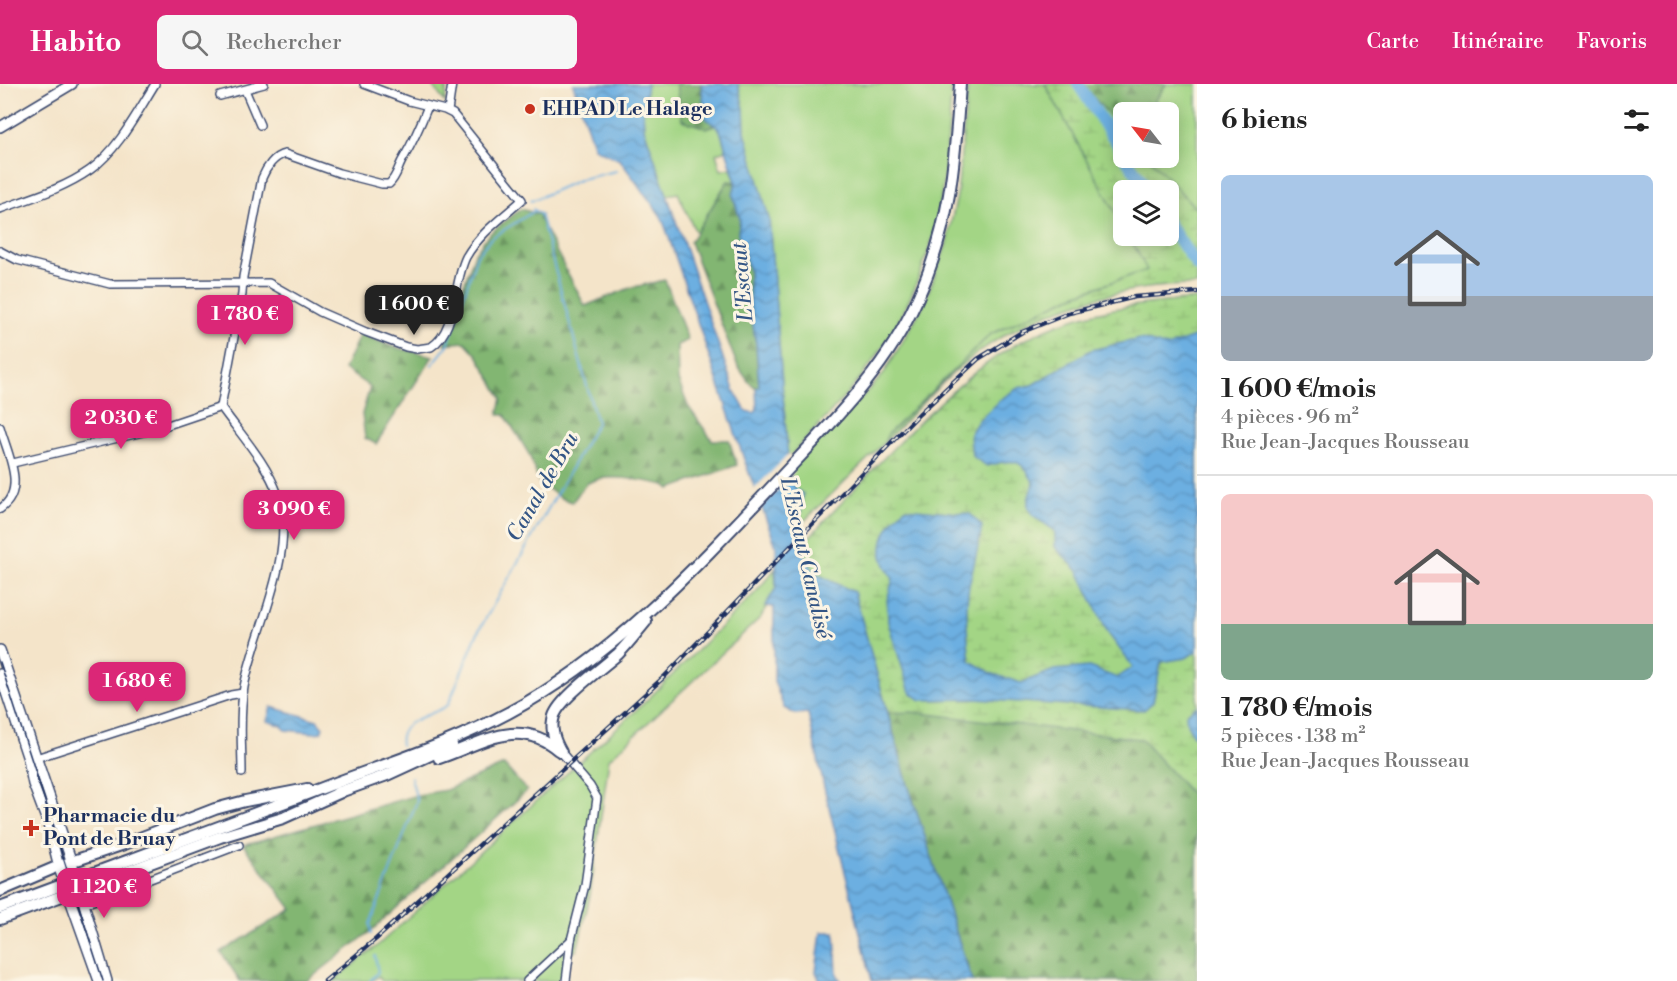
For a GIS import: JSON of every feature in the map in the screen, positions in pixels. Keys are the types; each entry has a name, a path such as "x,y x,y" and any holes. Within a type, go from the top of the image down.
{"main road":[{"path":"0,127 72,84"},
{"path":"387,775 464,739 530,700 590,660 628,630 746,514 858,394 902,330 924,285 938,248 955,162 960,84"},
{"path":"561,752 556,743 553,724 559,706 624,647 674,587"},
{"path":"0,650 80,888 107,981"},
{"path":"0,674 28,759 33,784 48,824 59,868 99,981"},
{"path":"0,908 331,785 491,722"},
{"path":"0,919 220,837 283,818 341,792 387,775 512,733 526,733 535,736 561,752"},
{"path":"0,891 232,804 331,785"},
{"path":"249,815 341,792"}],"street":[{"path":"0,209 56,189 92,169 118,141 155,84"},
{"path":"220,96 264,84"},
{"path":"0,250 17,260 110,284 269,284 320,312 402,346 417,349 431,347 445,332 467,255 484,234 522,200 474,139 448,111 405,100 364,84"},
{"path":"448,111 452,84"},
{"path":"245,90 260,125"},
{"path":"242,773 243,693 274,581 282,541 282,518 277,495 268,473 221,407 262,178 276,158 288,154 339,173 389,184 395,178 403,158 411,149 428,106"},
{"path":"13,463 156,429 221,407"},
{"path":"0,427 6,449 13,463 13,494 8,503 0,509"},
{"path":"36,758 243,693"},
{"path":"561,752 590,786 597,798 585,885 571,940 566,981"},
{"path":"85,904 239,845"},
{"path":"526,981 571,940"}],"green space":[{"path":"431,84 447,84 445,102"},
{"path":"647,84 676,84 682,120 706,128 715,125 720,130 726,150 716,154 721,170 731,168 736,182 727,182 696,233 678,193 667,195 644,128 643,112"},
{"path":"676,84 701,84 706,118 715,125 706,128 682,120"},
{"path":"738,84 952,84 939,208 933,238 914,290 900,318 868,367 831,412 788,458 769,219 745,132 744,109"},
{"path":"968,84 1045,84 1113,208 1113,246 1135,246 1148,270 1072,296 991,334 888,434 884,443 799,526 803,494 794,488 790,470 883,375 923,306 946,246 957,196"},
{"path":"1045,84 1081,84 1113,119 1113,168 1158,168 1169,180 1113,180 1113,208"},
{"path":"1081,84 1166,84 1154,102 1113,102 1113,119"},
{"path":"1166,84 1197,84 1197,210 1179,190 1179,180 1169,180 1158,168 1179,168 1179,102 1154,102"},
{"path":"728,181 736,182 733,195 740,219 738,233 749,270 750,305 759,386 756,388 737,365 690,242"},
{"path":"1179,190 1197,210 1197,285 1140,289 1111,294 1029,322 967,361 942,383 884,443 888,434 991,334 1072,296 1147,270 1134,246 1179,246"},
{"path":"521,209 541,215 539,218 585,306 630,288 665,280 688,340 677,345 678,380 688,406 712,440 729,440 737,465 670,489 665,485 637,480 605,478 596,480 588,483 572,502 561,498 539,482 529,454 505,415 498,415 502,398 477,355 465,342 444,344 475,253 489,234"},
{"path":"1197,299 1197,800 1141,739 912,712 888,713 854,592 814,573 800,547 925,416 1005,351 1027,338 1076,318 1136,306"},
{"path":"360,334 393,347 433,356 376,444 365,438 362,414 370,387 344,369"},
{"path":"775,569 776,588 761,617 609,759 590,895 577,950 566,956 563,981 382,981 379,976 372,981 333,981 377,946 644,703 756,592"},
{"path":"912,712 1141,739 1197,800 1197,981 972,981 907,782 888,713"},
{"path":"504,765 527,791 371,931 307,981 240,981 221,952 292,909 243,845 417,795 446,790"}],"water":[{"name":"L'Escaut Canalisé","path":"573,84 647,84 643,112 644,128 734,390 746,411 754,413 757,410 756,388 759,386 756,344 750,305 749,270 738,233 740,219 733,195 736,182 720,130 706,118 701,84 738,84 744,109 745,132 769,219 788,458 794,488 803,494 799,526 800,547 815,573 854,592 907,782 972,981 872,981 808,713 795,714 784,708 774,681 774,607 765,606 776,588 776,546 661,216 620,160 594,148"},
{"path":"1197,336 1197,651 1186,658 1161,662 1153,702 1144,710 975,699 921,700 910,692 888,622 887,600 893,579 882,556 883,542 888,529 905,508 970,514 982,526 968,595 967,624 970,661 993,674 1021,683 1054,670 1089,667 1117,678 1133,667 1108,633 1078,571 1055,547 1055,531 1035,517 1028,508 1034,484 1030,475 1016,462 987,466 972,456 970,434 978,421 1001,399 1018,388 1032,385 1091,350 1140,339 1167,347"},
{"path":"1197,706 1197,735 1193,735 1187,724 1186,714"},
{"path":"271,707 317,720 323,727 321,732 285,730 282,726 267,721"},
{"path":"821,932 835,932 837,974 841,981 820,981 816,972"}],"pier":[{"path":"790,453 794,473 759,510 752,491"}],"waterway":[{"path":"1078,84 1113,137"},
{"path":"1133,168 1141,180"},
{"path":"531,201 581,179 616,171"},
{"name":"Canal de Bru","path":"401,745 401,736 409,724 448,705 478,632 597,423 540,214 533,209"},
{"name":"Canal de Bru","path":"432,365 448,345 477,255 491,238 534,211"},
{"path":"1179,239 1197,266"},
{"name":"Canal de Bru","path":"371,934 370,924 417,801 411,777"},
{"name":"Canal de Bru","path":"370,981 378,972 375,956"}],"tram line":[{"path":"0,662 103,981"}],"railway":[{"path":"325,981 376,939 664,677 919,414 978,359 1022,332 1069,313 1135,297 1197,292"}],"place":[{"name":"EHPAD Le Halage","path":"530,109"},
{"name":"Pharmacie du Pont de Bruay","path":"31,828"}],"water label":[{"name":"L'Escaut","path":"743,282"}]}
